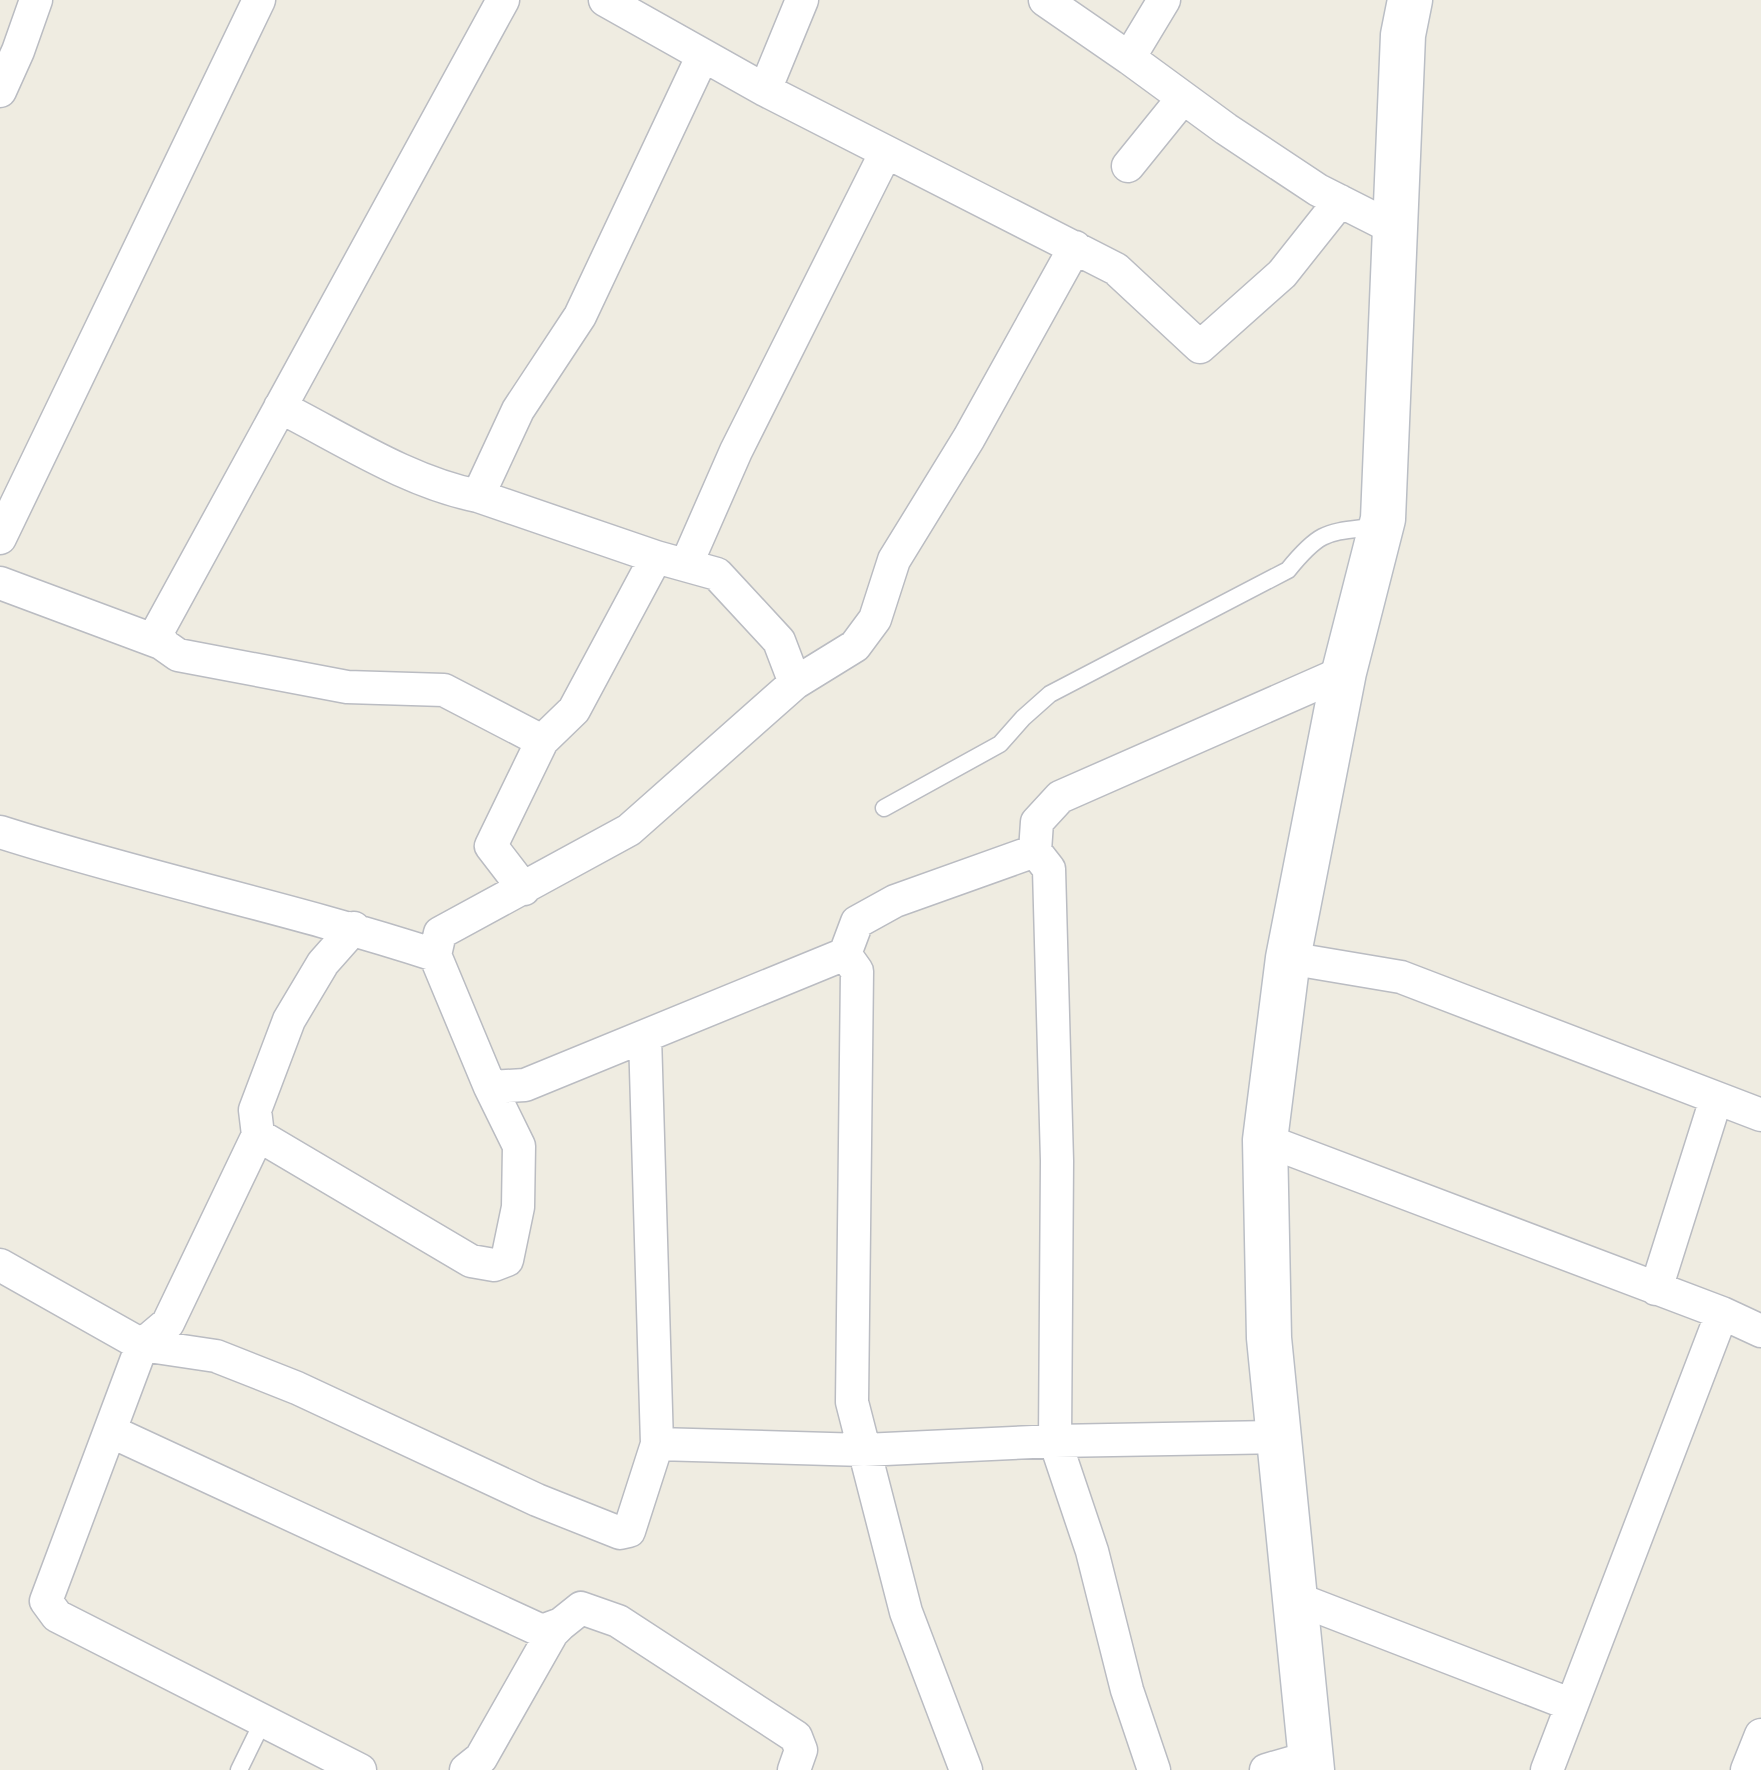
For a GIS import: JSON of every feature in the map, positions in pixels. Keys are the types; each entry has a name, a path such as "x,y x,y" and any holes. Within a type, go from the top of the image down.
{"street":[{"path":"0,91 36,0"},
{"path":"0,538 259,0"},
{"path":"161,643 159,629 503,0"},
{"path":"605,0 765,90 1116,269 1200,347 1282,274 1340,201"},
{"path":"765,90 802,0"},
{"path":"1045,0 1226,129 1318,190 1395,229"},
{"path":"1129,58 1164,0"},
{"path":"1266,1770 1312,1763 1269,1338 1265,1140 1288,958 1344,672 1381,525 1403,35 1410,0"},
{"path":"478,496 518,410 580,316 703,55"},
{"path":"1128,166 1183,98"},
{"path":"524,889 491,846 542,741 574,710 671,561 736,451 886,152"},
{"path":"258,1135 471,1261 494,1265 507,1260 518,1207 519,1146 490,1087 435,955 440,933 629,830 795,683 855,646 875,619 894,560 969,438 1075,247"},
{"path":"280,407 449,491 478,496 717,574 779,641 795,683"},
{"path":"0,583 161,643 178,655 347,687 444,690 542,741"},
{"path":"1154,1770 1127,1690 1092,1551 1055,1441 1057,1161 1049,869 1035,851 1037,822 1060,797 1344,672"},
{"path":"0,832 74,856 354,928 435,955"},
{"path":"490,1087 525,1085 845,954 857,922 895,901 1035,851"},
{"path":"354,928 323,963 289,1020 255,1110 258,1135 168,1323 142,1345 46,1601 57,1616 360,1770"},
{"path":"845,954 857,971 852,1402 906,1612 966,1770"},
{"path":"1288,958 1401,977 1761,1115"},
{"path":"0,1265 142,1345 216,1356 230,1361 297,1388 537,1500 620,1533 629,1531 657,1444 645,1036"},
{"path":"1656,1289 1716,1099"},
{"path":"1265,1140 1722,1313 1761,1331"},
{"path":"1547,1770 1722,1313"},
{"path":"110,1431 542,1631 561,1624"},
{"path":"657,1444 864,1450 1055,1441 1279,1437"},
{"path":"1295,1598 1572,1705"},
{"path":"466,1770 481,1758 552,1633 581,1608 618,1621 796,1737 801,1750 794,1770"},
{"path":"1747,1770 1761,1735"}],"lane":[{"path":"884,808 1000,744 1050,694 1288,570 1307,546 1326,533 1381,525"},
{"path":"239,1770 263,1721"}]}
